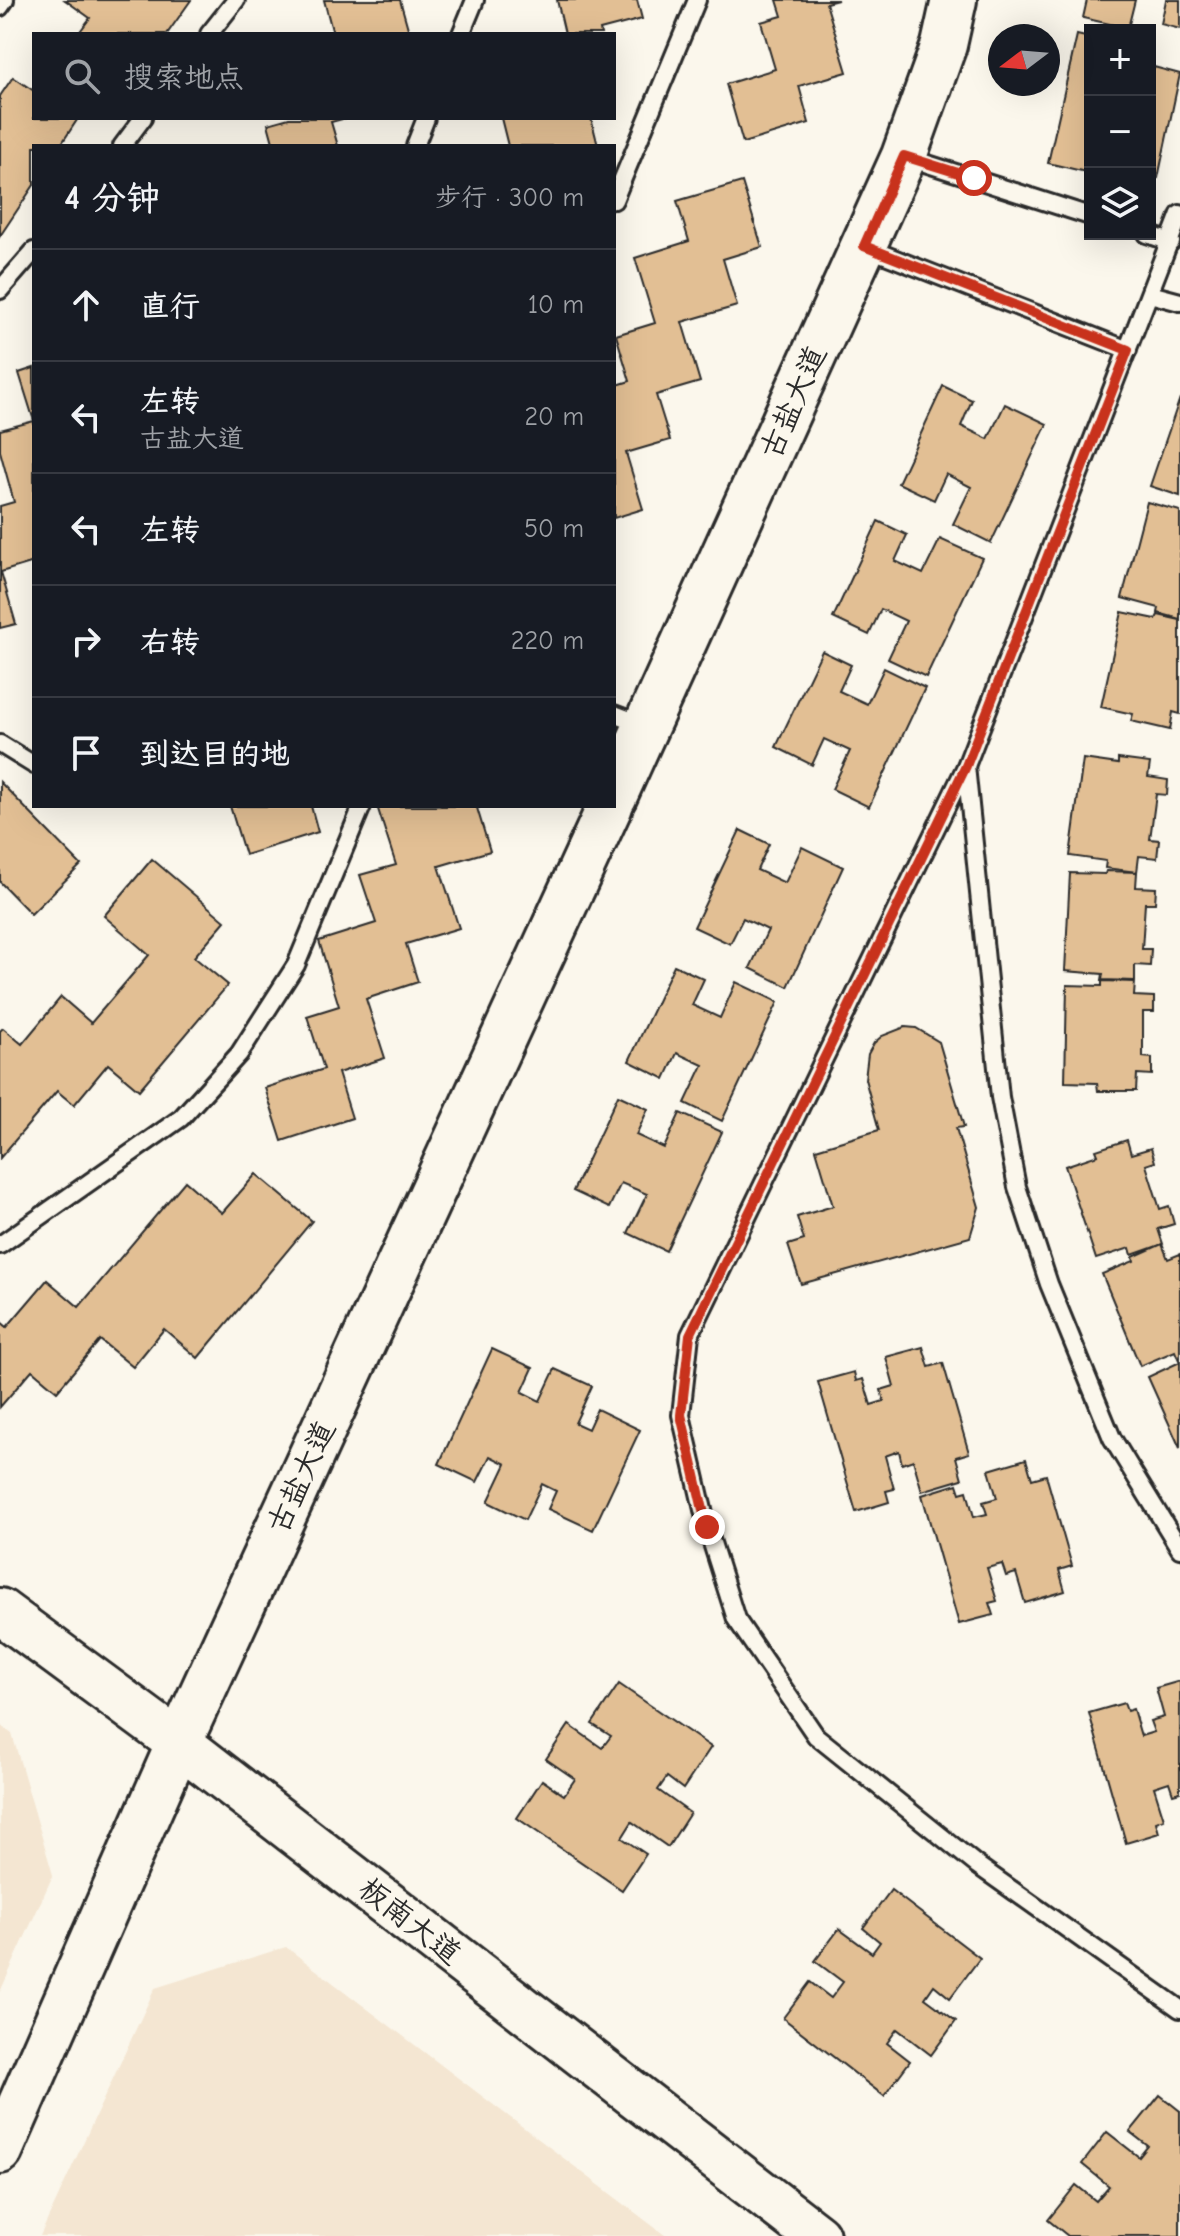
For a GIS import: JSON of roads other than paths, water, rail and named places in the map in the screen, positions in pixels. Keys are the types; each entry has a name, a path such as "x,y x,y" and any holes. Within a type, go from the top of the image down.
{"street":[{"name":"古盐大道","path":"616,787 630,720 864,246 904,156 944,45 954,0"},
{"name":"古盐大道","path":"0,2151 179,1743 609,808"},
{"name":"板南大道","path":"0,1611 179,1743 817,2236"}],"lane":[{"path":"0,7 5,0"},
{"path":"211,32 236,0"},
{"path":"462,32 475,0"},
{"path":"616,195 697,0"},
{"path":"124,144 142,120"},
{"path":"416,144 425,120"},
{"path":"904,156 1084,214"},
{"path":"1180,214 966,766 690,1335 681,1415 707,1527 736,1619 816,1736 977,1865 1180,2009"},
{"path":"1156,237 1171,242"},
{"path":"864,246 1128,350"},
{"path":"0,290 32,253"},
{"path":"1150,294 1180,302"},
{"path":"0,744 32,764"},
{"path":"966,766 1000,1097 1017,1187 1049,1284 1112,1438 1180,1549"},
{"path":"0,1245 181,1118 239,1054 296,965 361,808"}]}
